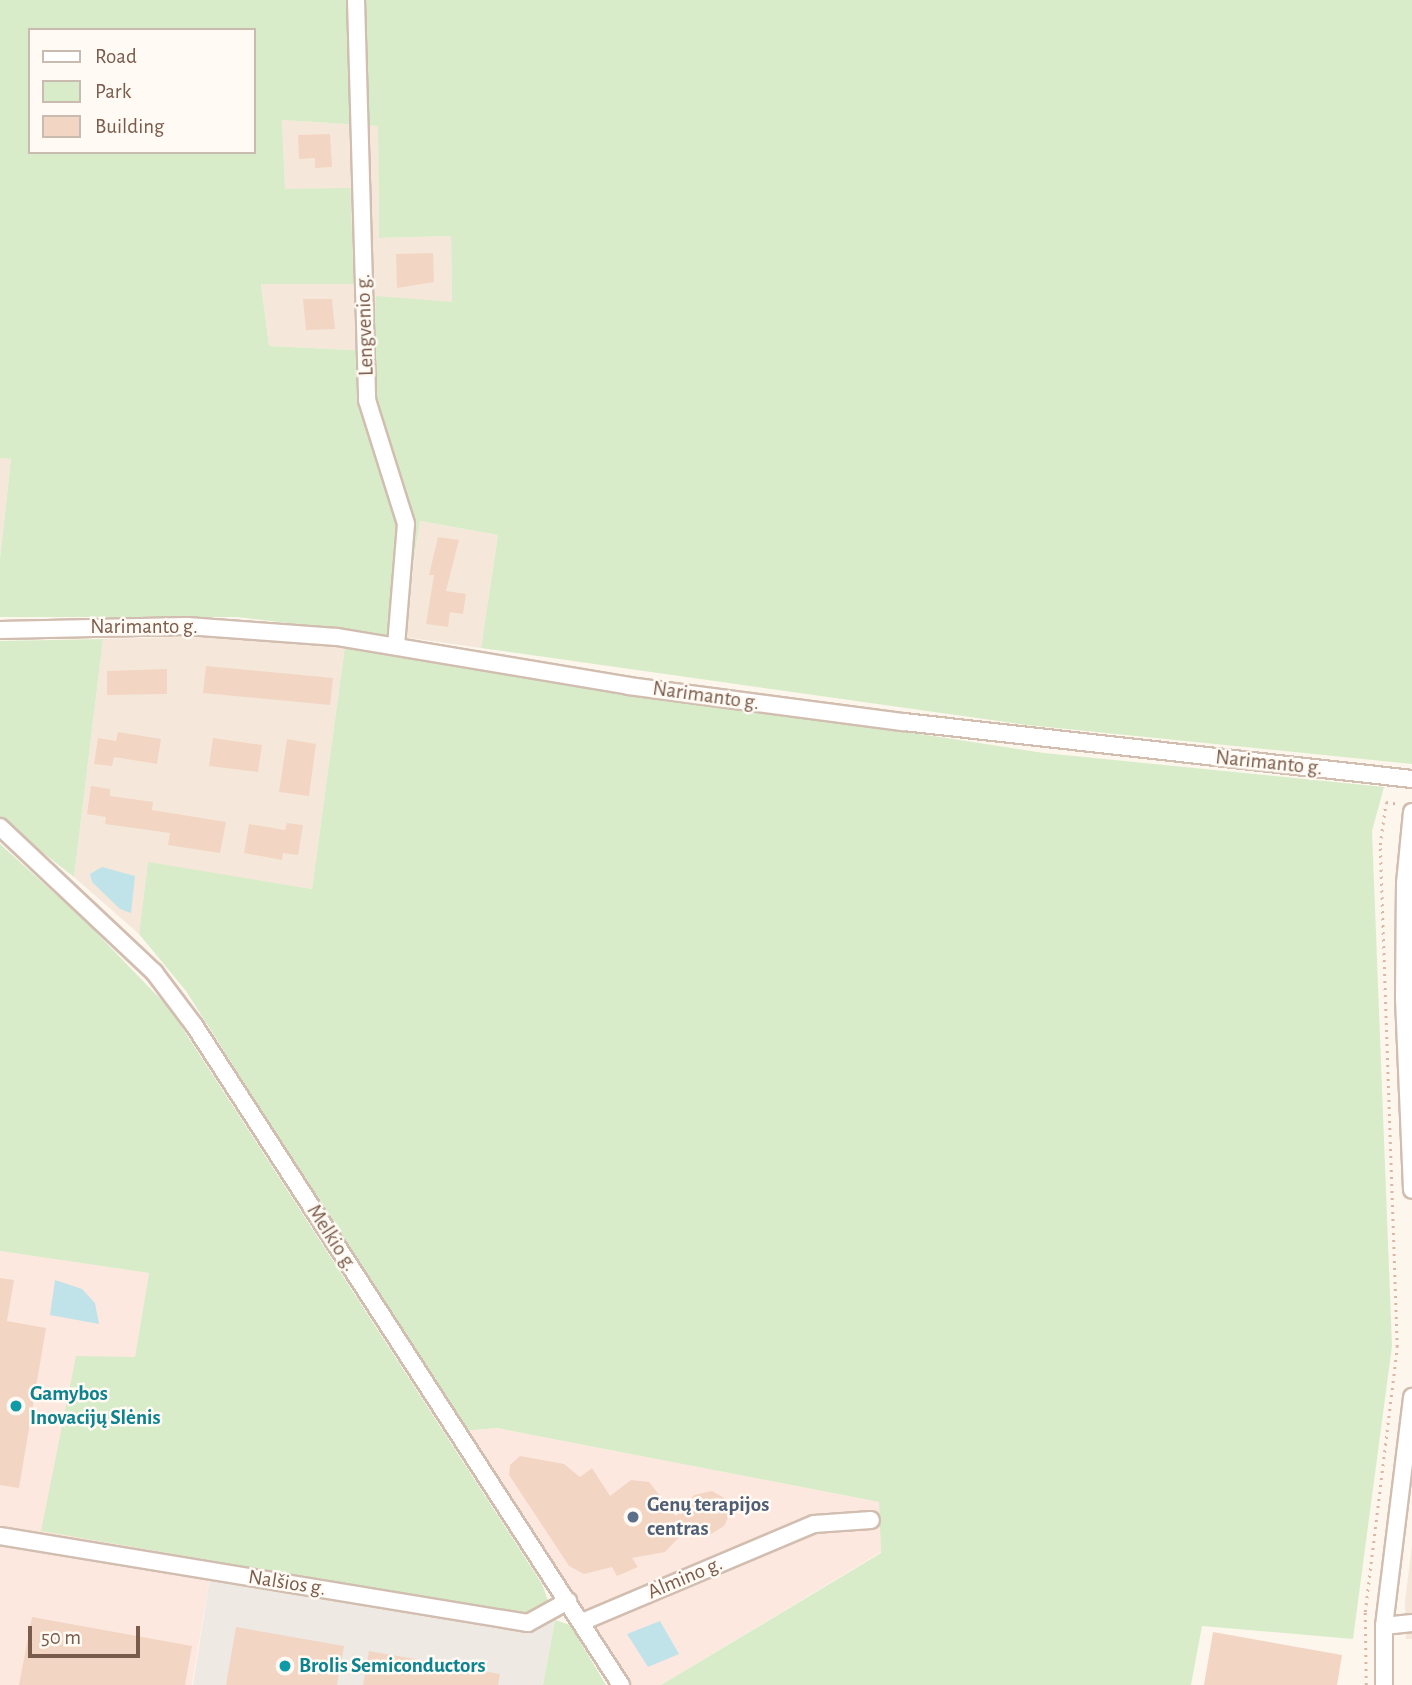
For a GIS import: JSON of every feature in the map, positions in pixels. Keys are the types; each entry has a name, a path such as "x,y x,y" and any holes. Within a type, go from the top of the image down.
{"street":[{"name":"Lengvenio g.","path":"356,0 367,400 405,524 396,645"},
{"name":"Narimanto g.","path":"0,629 187,626 396,645 629,686 890,721 1412,779"},
{"path":"1412,813 1405,884 1404,998 1412,1189"},
{"name":"Melkio g.","path":"0,827 154,972 194,1025 621,1685"},
{"path":"1384,1685 1384,1626 1412,1397"},
{"name":"Almino g.","path":"582,1622 814,1524 845,1518 871,1520"},
{"name":"Nalšios g.","path":"0,1536 528,1623 568,1601"},
{"path":"1384,1626 1412,1623"}],"path":[{"path":"1366,1685 1365,1612 1397,1347 1398,1296 1380,845 1386,802 1412,805"}],"shaded area":[{"path":"282,120 378,126 379,238 451,236 452,303 374,351 269,346 261,283 353,284 285,189"},
{"path":"0,458 11,459 0,558"},
{"path":"420,521 498,535 481,648 403,637"},
{"path":"216,636 345,646 312,889 148,863 139,934 74,877 103,639"},
{"path":"0,1251 149,1273 135,1358 41,1530 213,1558 192,1685 0,1685"},
{"path":"497,1428 879,1502 881,1552 661,1685 630,1685 464,1431"},
{"path":"1412,1545 1412,1639 1406,1639 1405,1601"},
{"path":"213,1558 555,1620 543,1685 193,1685"}],"green space":[{"path":"0,0 1412,0 1412,764 1027,725 481,648 498,535 420,521 402,637 237,617 0,617 0,559 11,459 0,458","holes":["282,120 378,126 379,238 451,236 452,302 376,296 373,351 269,346 261,284 354,284 350,188 285,189"]},
{"path":"103,639 74,877 0,819 0,641"},
{"path":"345,646 1044,753 1384,787 1372,831 1392,1346 1353,1639 1202,1626 1191,1685 661,1685 881,1553 879,1502 497,1428 464,1431 186,991 139,934 148,862 312,889"},
{"path":"0,844 85,921 170,1009 542,1584 555,1620 41,1531 76,1356 135,1357 149,1273 0,1251"},
{"path":"555,1620 570,1625 606,1685 543,1685"}],"water":[{"path":"102,867 135,876 131,913 120,909 92,882 90,874"},
{"path":"55,1280 82,1289 95,1303 99,1324 50,1315"},
{"path":"660,1621 679,1654 648,1667 627,1634"}],"building":[{"path":"330,134 332,167 315,168 315,158 299,159 298,135"},
{"path":"433,253 434,282 397,288 396,254"},
{"path":"303,299 332,299 335,329 306,330"},
{"path":"438,537 459,540 446,591 466,594 463,614 450,612 448,627 426,624 434,575 429,575"},
{"path":"206,666 333,678 330,705 203,693"},
{"path":"167,669 167,694 107,695 107,671"},
{"path":"118,732 161,739 157,764 114,757 112,766 94,764 98,738 116,741"},
{"path":"213,738 262,745 258,772 209,766"},
{"path":"287,739 316,744 309,796 279,792"},
{"path":"91,786 110,789 110,796 153,802 152,810 226,822 220,853 168,845 170,833 105,824 106,817 87,814"},
{"path":"287,823 303,825 298,855 283,853 282,860 244,853 249,824 285,830"},
{"name":"Gamybos Inovacijų Slėnis","path":"0,1278 14,1280 7,1321 46,1328 19,1488 0,1485"},
{"name":"Genų terapijos centras","path":"520,1456 564,1464 580,1477 592,1468 610,1496 631,1480 649,1482 676,1516 694,1495 712,1491 726,1499 730,1514 724,1526 711,1534 684,1532 665,1552 632,1558 638,1567 617,1576 612,1567 584,1574 569,1566 509,1475 510,1465"},
{"path":"32,1617 192,1646 185,1685 19,1685"},
{"name":"Brolis Semiconductors","path":"236,1627 344,1646 337,1685 226,1685"},
{"path":"1213,1632 1342,1655 1337,1685 1204,1685"},
{"path":"369,1651 500,1674 498,1685 363,1685"}],"place":[{"name":"Gamybos Inovacijų Slėnis","path":"16,1406"},
{"name":"Genų terapijos centras","path":"633,1517"},
{"name":"Brolis Semiconductors","path":"285,1666"}]}
